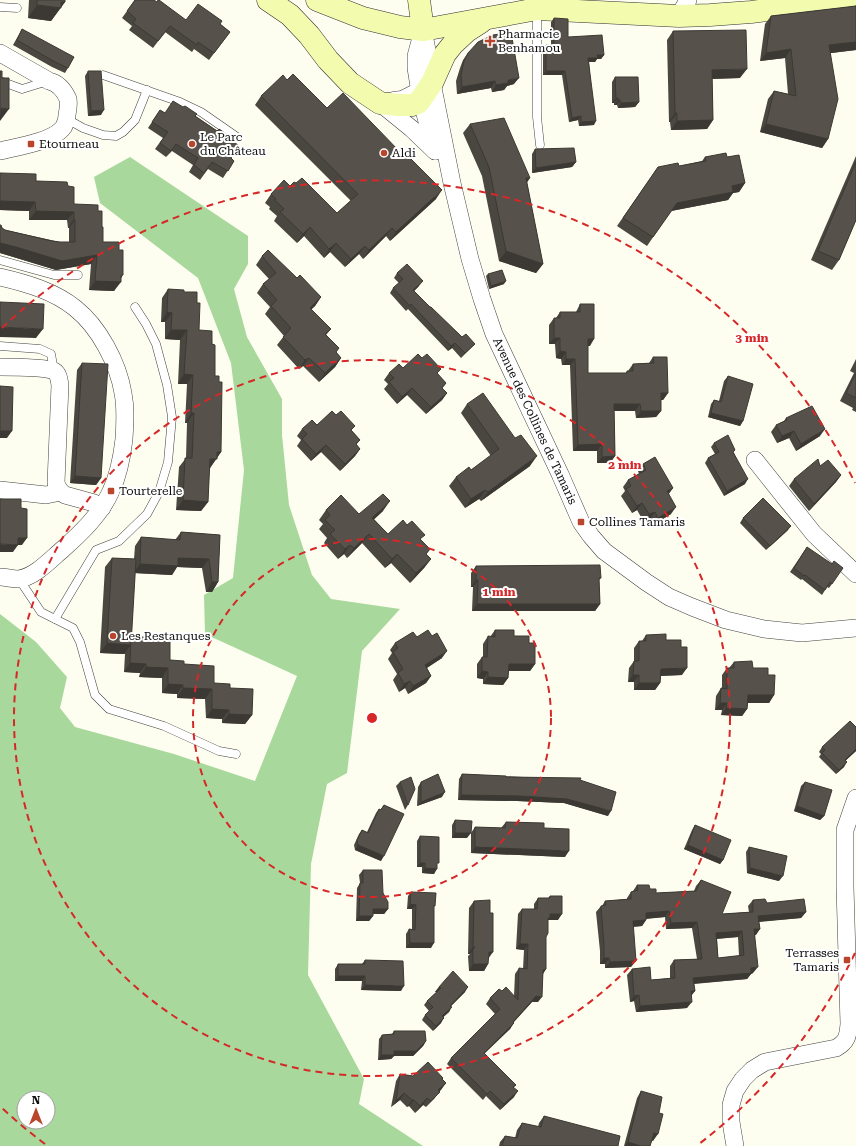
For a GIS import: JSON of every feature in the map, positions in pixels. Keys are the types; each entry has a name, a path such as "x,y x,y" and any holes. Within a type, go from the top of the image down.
{"street":[{"path":"268,0 290,16 309,35 328,60 350,83 372,98 407,106 418,103 426,86 445,54 453,44 468,31 487,18"},
{"path":"317,0 363,18 400,27 423,30 537,9 684,8 710,15 750,6 846,0"},
{"path":"419,0 423,30"},
{"name":"Avenue des Collines de Tamaris","path":"423,30 428,54 426,86 435,151"},
{"path":"0,53 48,81 54,82 64,91 69,102 67,119 62,129 51,137 31,144 0,151"},
{"name":"Avenue des Collines de Tamaris","path":"426,86 452,183 470,259 494,334 581,522 591,536 604,551 669,597 726,620 764,629 802,633 856,628"},
{"name":"Avenue des Collines de Tamaris","path":"372,98 412,129 435,151 452,183"},
{"path":"0,276 34,286 57,296 75,308 89,321 99,334 108,350 120,378 125,409 122,459 118,474 102,508 75,538 37,571 19,579 0,577"},
{"path":"0,367 45,369 54,371 59,376 60,385 56,483 61,492 65,495 94,503 102,508"},
{"path":"755,460 814,534 856,574"},
{"path":"0,490 46,495 61,492"},
{"path":"735,1146 731,1122 731,1105 735,1091 743,1079 752,1070 765,1062 836,1048 843,1044 847,1037 849,1024 845,830 856,798"}],"lane":[{"path":"0,7 17,8"},
{"path":"537,9 537,117 540,145"},
{"path":"103,75 180,102 201,112 237,137"},
{"path":"0,81 22,89 48,81"},
{"path":"67,119 83,128 103,135 116,136 123,132 135,120 147,90"},
{"path":"0,260 54,275 78,275"},
{"path":"56,619 96,550 119,541 147,514 159,492 168,462 172,417 167,385 156,344 135,307"},
{"path":"0,346 40,349 51,354 54,371"},
{"path":"19,579 41,612 73,628 80,642 95,695 109,709 164,726 219,751 236,754"}],"green space":[{"path":"130,157 248,236 248,264 234,289 247,337 282,399 282,435 289,505 312,575 331,599 400,609 362,651 347,773 327,784 311,864 308,975 364,1079 359,1104 423,1146 0,1146 0,614 36,642 67,677 60,708 75,727 174,754 255,781 297,676 205,634 204,595 233,578 244,470 231,363 198,278 100,203 94,177"}],"building":[{"path":"37,0 65,0 65,2 61,2 61,8 37,5"},
{"path":"135,0 154,0 157,2 159,0 186,20 198,4 222,21 220,24 230,32 214,53 198,42 197,45 170,26 158,41 133,23 136,19 127,11"},
{"path":"856,6 856,42 829,45 838,99 828,139 766,124 774,91 796,96 791,49 766,53 771,16"},
{"path":"554,18 568,19 568,37 602,35 604,55 597,55 598,58 588,58 596,121 581,122 581,116 572,118 565,71 546,71 546,45 554,45"},
{"path":"22,29 74,57 68,68 17,40"},
{"path":"746,30 747,69 712,70 713,120 677,121 677,113 675,113 673,31"},
{"path":"511,32 519,78 508,80 508,83 496,85 495,81 462,87 461,75 464,61 468,53 478,42 493,35"},
{"path":"0,71 2,71 2,78 9,78 9,109 1,108 1,115 0,115"},
{"path":"88,71 101,71 104,110 91,111"},
{"path":"293,74 327,108 343,93 402,154 404,152 442,190 396,232 392,228 369,250 365,246 351,259 336,243 329,249 310,227 303,234 280,212 284,209 271,194 284,180 290,186 302,178 337,213 358,194 261,96 283,75 287,80"},
{"path":"615,77 638,77 639,102 621,103 618,98 616,98"},
{"name":"Le Parc du Château","path":"173,101 183,107 185,106 197,114 195,116 217,131 219,129 225,133 229,136 228,138 238,145 231,158 234,161 228,171 212,162 204,173 194,165 198,158 176,144 171,151 160,143 168,132 152,122 160,110 165,113"},
{"path":"504,118 530,178 526,178 543,264 506,251 489,167 470,124"},
{"path":"574,148 576,162 536,168 535,149"},
{"path":"726,153 727,157 739,155 745,183 732,186 733,192 677,203 653,237 623,218 658,167 678,163 679,166 706,161 705,157"},
{"path":"856,162 856,220 839,260 818,251"},
{"path":"0,173 36,174 36,181 67,182 68,186 74,187 74,204 98,205 98,211 102,211 103,242 119,242 119,250 123,250 123,275 121,275 121,282 95,281 97,255 62,261 0,243 0,225 5,230 52,241 75,242 75,220 74,212 36,211 35,202 0,201"},
{"path":"268,250 297,278 300,275 321,297 310,308 331,329 325,334 339,348 336,352 341,358 325,373 309,358 305,360 283,337 291,328 271,306 277,300 263,284 276,273 262,256"},
{"path":"407,264 423,281 413,290 462,337 466,334 475,344 465,353 455,343 451,346 411,304 410,306 393,288 403,279 397,273"},
{"path":"502,270 506,281 491,286 488,274"},
{"path":"168,289 184,290 184,292 197,292 197,303 200,303 199,330 212,331 212,344 215,345 215,376 219,376 219,382 222,382 221,452 217,452 217,459 210,459 208,502 183,500 185,458 192,458 194,413 191,413 193,375 184,374 187,330 171,330 172,313 167,312"},
{"path":"0,302 44,304 43,329 0,327"},
{"path":"580,304 594,304 594,339 588,339 588,373 627,373 627,371 633,371 633,364 654,363 653,357 667,357 668,393 661,393 661,411 641,411 640,404 614,404 615,456 602,457 602,444 578,445 575,359 566,359 566,352 560,351 560,338 554,338 554,318 560,318 560,312 580,312"},
{"path":"418,354 422,358 427,354 441,369 437,373 446,383 442,388 447,393 431,407 412,388 402,397 389,382 394,378 389,373 399,364 403,368"},
{"path":"82,363 108,364 101,478 75,476"},
{"path":"856,373 856,398 846,393"},
{"path":"728,376 753,384 743,421 711,413 714,400 721,402"},
{"path":"0,386 13,387 12,431 0,431"},
{"path":"483,393 515,438 521,435 537,456 488,492 485,490 471,499 456,477 469,467 471,470 499,449 467,404"},
{"path":"812,406 825,429 801,444 794,431 782,436 776,425 787,420 786,418"},
{"path":"332,411 336,415 341,411 355,426 351,430 360,440 356,444 360,449 345,464 326,445 316,454 302,439 307,434 302,429 312,420 317,425"},
{"path":"728,435 735,450 733,452 748,479 727,491 708,458 719,452 714,443"},
{"path":"655,457 673,488 667,491 676,507 658,518 655,512 649,514 642,503 637,506 626,489 631,486 628,480 646,470 643,464"},
{"path":"818,459 820,466 828,460 841,475 814,504 794,479"},
{"path":"383,494 390,501 372,518 388,534 403,520 407,525 412,521 425,535 420,539 430,549 426,554 431,559 416,573 397,554 392,559 369,534 354,548 350,545 345,549 330,534 335,530 325,520 330,515 326,510 341,495 359,514"},
{"path":"763,498 791,526 770,546 743,518"},
{"path":"0,499 21,499 21,508 27,509 27,538 18,538 18,545 0,544"},
{"path":"181,532 220,535 218,582 212,582 209,559 178,558 178,566 140,564 141,537 180,540"},
{"path":"807,547 832,564 834,561 843,568 832,584 830,582 825,590 794,568"},
{"path":"112,558 136,559 131,645 107,643"},
{"path":"600,565 600,604 477,604 478,580 476,580 476,566"},
{"path":"428,630 432,636 437,633 447,651 425,665 431,676 413,686 410,681 404,684 398,673 403,669 393,652 398,648 395,643 413,632 417,637"},
{"path":"495,630 514,630 514,636 529,636 529,643 535,643 535,664 509,664 508,678 488,677 488,672 482,671 482,657 487,657 488,636 495,637"},
{"path":"666,634 666,640 681,640 681,647 687,647 687,668 661,669 660,683 639,683 639,675 633,675 634,661 639,661 639,641 646,641 646,635"},
{"path":"131,637 146,637 146,640 170,641 170,660 184,661 184,664 214,666 214,683 230,684 230,688 253,689 252,715 229,714 229,710 212,709 212,689 183,688 183,685 168,684 168,668 146,667 146,664 130,663"},
{"path":"752,661 753,668 768,668 768,675 775,675 774,695 748,695 747,709 726,708 727,703 720,703 721,688 727,689 727,668 734,668 734,662"},
{"path":"850,721 856,727 856,749 845,760 847,762 839,770 822,753 825,750 822,747"},
{"path":"438,774 445,792 421,802 421,782"},
{"path":"462,774 506,777 581,778 580,780 616,792 611,811 567,799 520,796 461,795"},
{"path":"411,777 415,789 408,805 400,782"},
{"path":"805,782 832,790 824,816 797,806"},
{"path":"384,805 404,814 384,856 358,845 357,840 362,830 368,833 379,809 381,810"},
{"path":"455,820 472,821 471,833 455,833"},
{"path":"506,822 544,823 544,828 569,829 569,851 475,847 475,827 505,828"},
{"path":"695,825 731,840 723,860 688,845"},
{"path":"420,836 439,837 439,863 437,863 437,869 425,868 425,863 420,863"},
{"path":"749,847 787,856 783,876 750,868"},
{"path":"363,870 382,870 383,893 388,902 388,909 373,909 373,916 359,916 360,883 363,883"},
{"path":"701,880 731,892 722,914 753,912 753,900 765,899 767,903 804,899 806,912 758,916 760,929 754,929 758,967 751,968 751,973 693,978 695,991 691,991 692,1002 640,1006 639,995 634,996 632,969 650,967 651,980 675,978 674,960 702,959 697,922 671,923 669,911 646,913 646,920 633,921 636,961 610,962 609,958 604,958 601,906 606,905 605,901 631,899 631,892 638,890 637,885 649,885 650,889 656,889 656,893 696,891","holes":["742,931 744,955 718,958 716,933"]},
{"path":"411,892 436,893 435,906 434,905 434,943 410,943 409,929 415,930 416,905 410,904"},
{"path":"550,896 562,896 562,914 550,914 550,918 548,918 548,933 546,937 546,969 543,970 542,997 536,996 513,1022 514,1023 484,1053 516,1085 513,1087 518,1091 504,1104 490,1091 487,1094 451,1058 500,1009 490,998 499,989 502,991 506,987 518,1000 519,968 527,969 528,944 520,944 522,909 537,909 538,898 550,898"},
{"path":"490,900 490,913 493,913 493,952 489,952 488,964 473,964 473,949 475,947 473,947 474,901"},
{"path":"365,960 403,961 404,986 365,985 365,976 338,976 338,964 365,964"},
{"path":"453,971 468,987 450,1006 452,1007 442,1016 444,1018 436,1026 425,1015 433,1007 427,1001 441,988 439,987"},
{"path":"394,1031 425,1031 426,1041 416,1051 394,1051 394,1055 381,1055 382,1035 394,1034"},
{"path":"428,1062 446,1083 438,1090 440,1092 431,1101 427,1098 420,1106 404,1093 396,1101 400,1074 413,1076"},
{"path":"641,1091 662,1097 659,1113 663,1114 658,1134 654,1133 650,1146 641,1146 628,1142"},
{"path":"544,1116 620,1136 618,1146 502,1146 505,1136 517,1138 522,1123 541,1127"}],"place":[{"name":"Pharmacie Benhamou","path":"490,41"},
{"name":"Etourneau","path":"31,144"},
{"name":"Le Parc du Château","path":"192,144"},
{"name":"Aldi","path":"384,153"},
{"name":"Tourterelle","path":"111,491"},
{"name":"Collines Tamaris","path":"581,522"},
{"name":"Les Restanques","path":"113,636"},
{"name":"Terrasses Tamaris","path":"847,960"}]}
